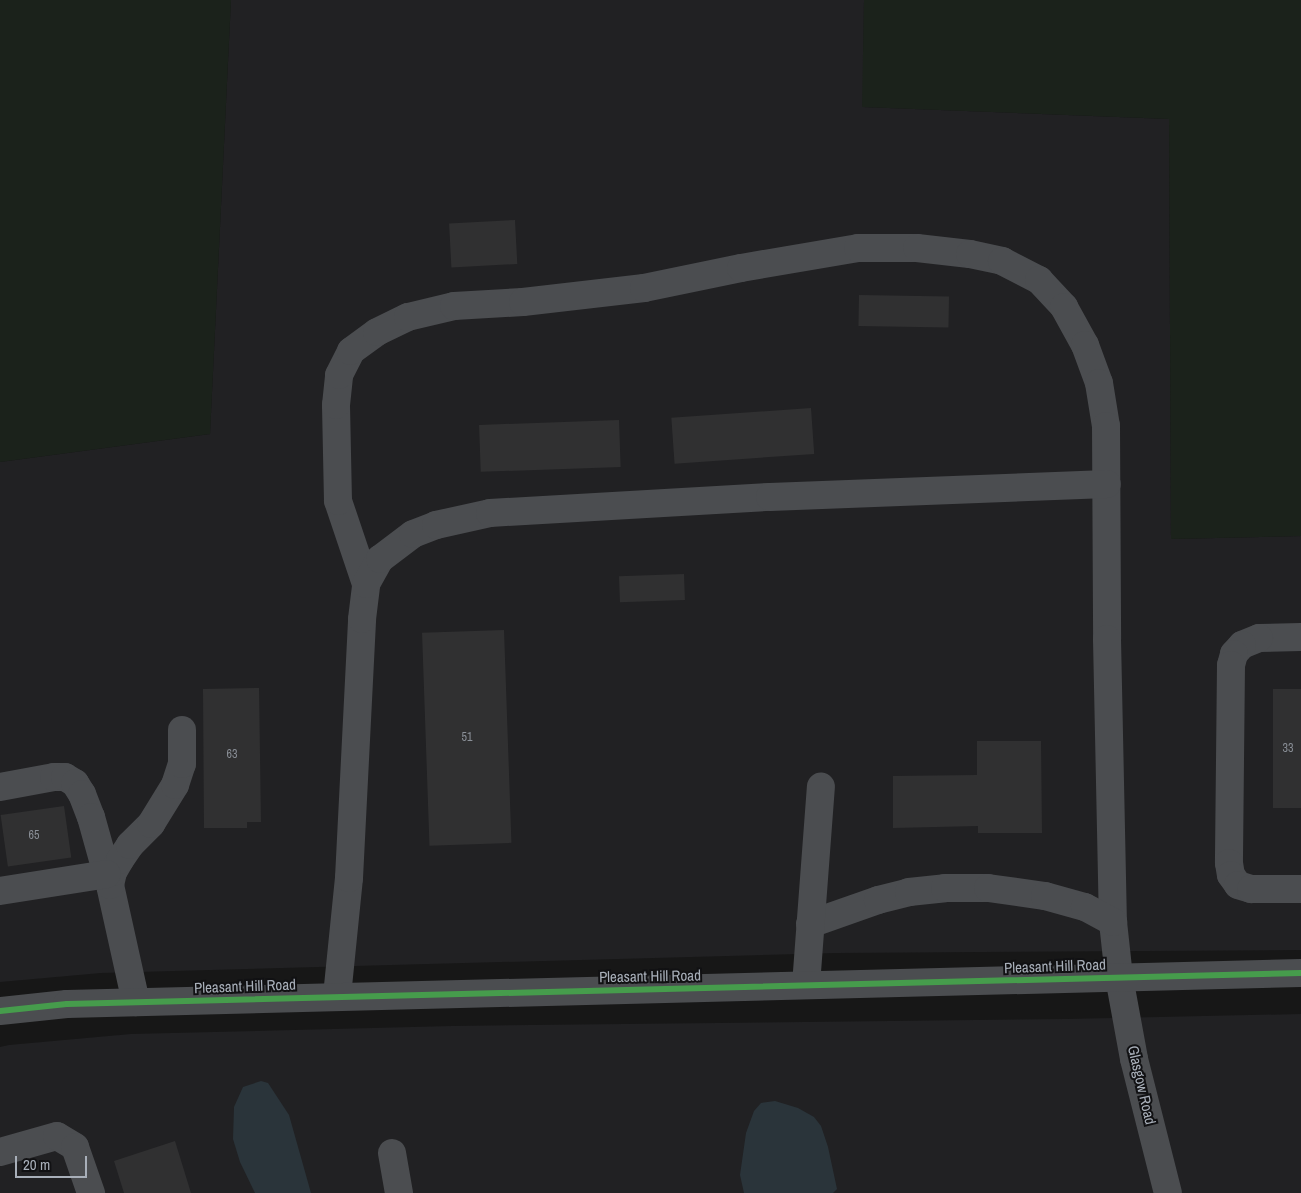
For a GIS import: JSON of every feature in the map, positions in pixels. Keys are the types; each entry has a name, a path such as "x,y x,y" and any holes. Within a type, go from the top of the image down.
{"street":[{"name":"Glasgow Road","path":"366,584 338,501 336,405 339,375 351,351 377,332 408,316 454,306 644,288 741,268 858,248 917,248 970,254 1002,261 1039,280 1064,307 1076,326 1099,383 1106,426 1107,639 1113,922 1119,977 1134,1059 1168,1193"},
{"path":"337,996 349,878 362,619 366,584 380,559 413,534 436,524 490,513 770,497 1107,484"},
{"path":"1301,637 1259,638 1242,644 1234,654 1231,665 1229,853 1231,875 1238,885 1251,889 1301,888"},
{"path":"0,892 108,879 130,845 151,824 175,785 182,764 182,730"},
{"path":"0,787 54,777 65,777 75,783 91,817 108,879 136,1002"},
{"path":"806,985 821,787"},
{"path":"810,924 878,900 909,892 945,888 988,888 1045,896 1085,907 1113,922"},
{"name":"Pleasant Hill Road","path":"0,1011 67,1004 337,996 1301,973"},
{"path":"0,1152 57,1136 75,1147 91,1193"},
{"path":"392,1153 399,1193"}],"shaded area":[{"path":"0,0 231,0 210,434 0,462"},
{"path":"231,0 864,0 863,107 1169,119 1171,539 1301,536 1301,950 836,953 101,973 0,982 0,462 210,434"},
{"path":"864,0 1301,0 1301,536 1171,539 1169,119 862,107"},
{"path":"1301,1014 1301,1193 0,1193 0,1047 9,1045 131,1034 452,1026 1066,1019"},
{"path":"261,1081 268,1083 289,1115 311,1193 255,1193 240,1162 233,1139 234,1107 243,1087"},
{"path":"775,1101 798,1108 814,1117 821,1126 828,1147 837,1189 833,1193 744,1193 740,1175 746,1133 754,1111 761,1103"}],"building":[{"path":"515,220 517,264 451,267 449,223"},
{"path":"859,295 949,297 948,328 858,326"},
{"path":"811,408 814,454 675,464 671,418"},
{"path":"619,420 621,467 481,472 479,425"},
{"path":"684,574 685,600 620,602 619,576"},
{"path":"504,630 511,843 429,846 422,633"},
{"path":"259,688 261,822 247,822 247,828 204,828 203,689"},
{"path":"1273,689 1301,689 1301,808 1273,808"},
{"path":"977,741 1041,741 1042,833 978,833 978,826 893,828 893,776 977,775"},
{"path":"64,806 71,857 8,866 1,815"},
{"path":"175,1141 191,1193 124,1193 114,1161"}],"cycle path":[{"path":"0,1011 67,1004 1301,973"}]}
